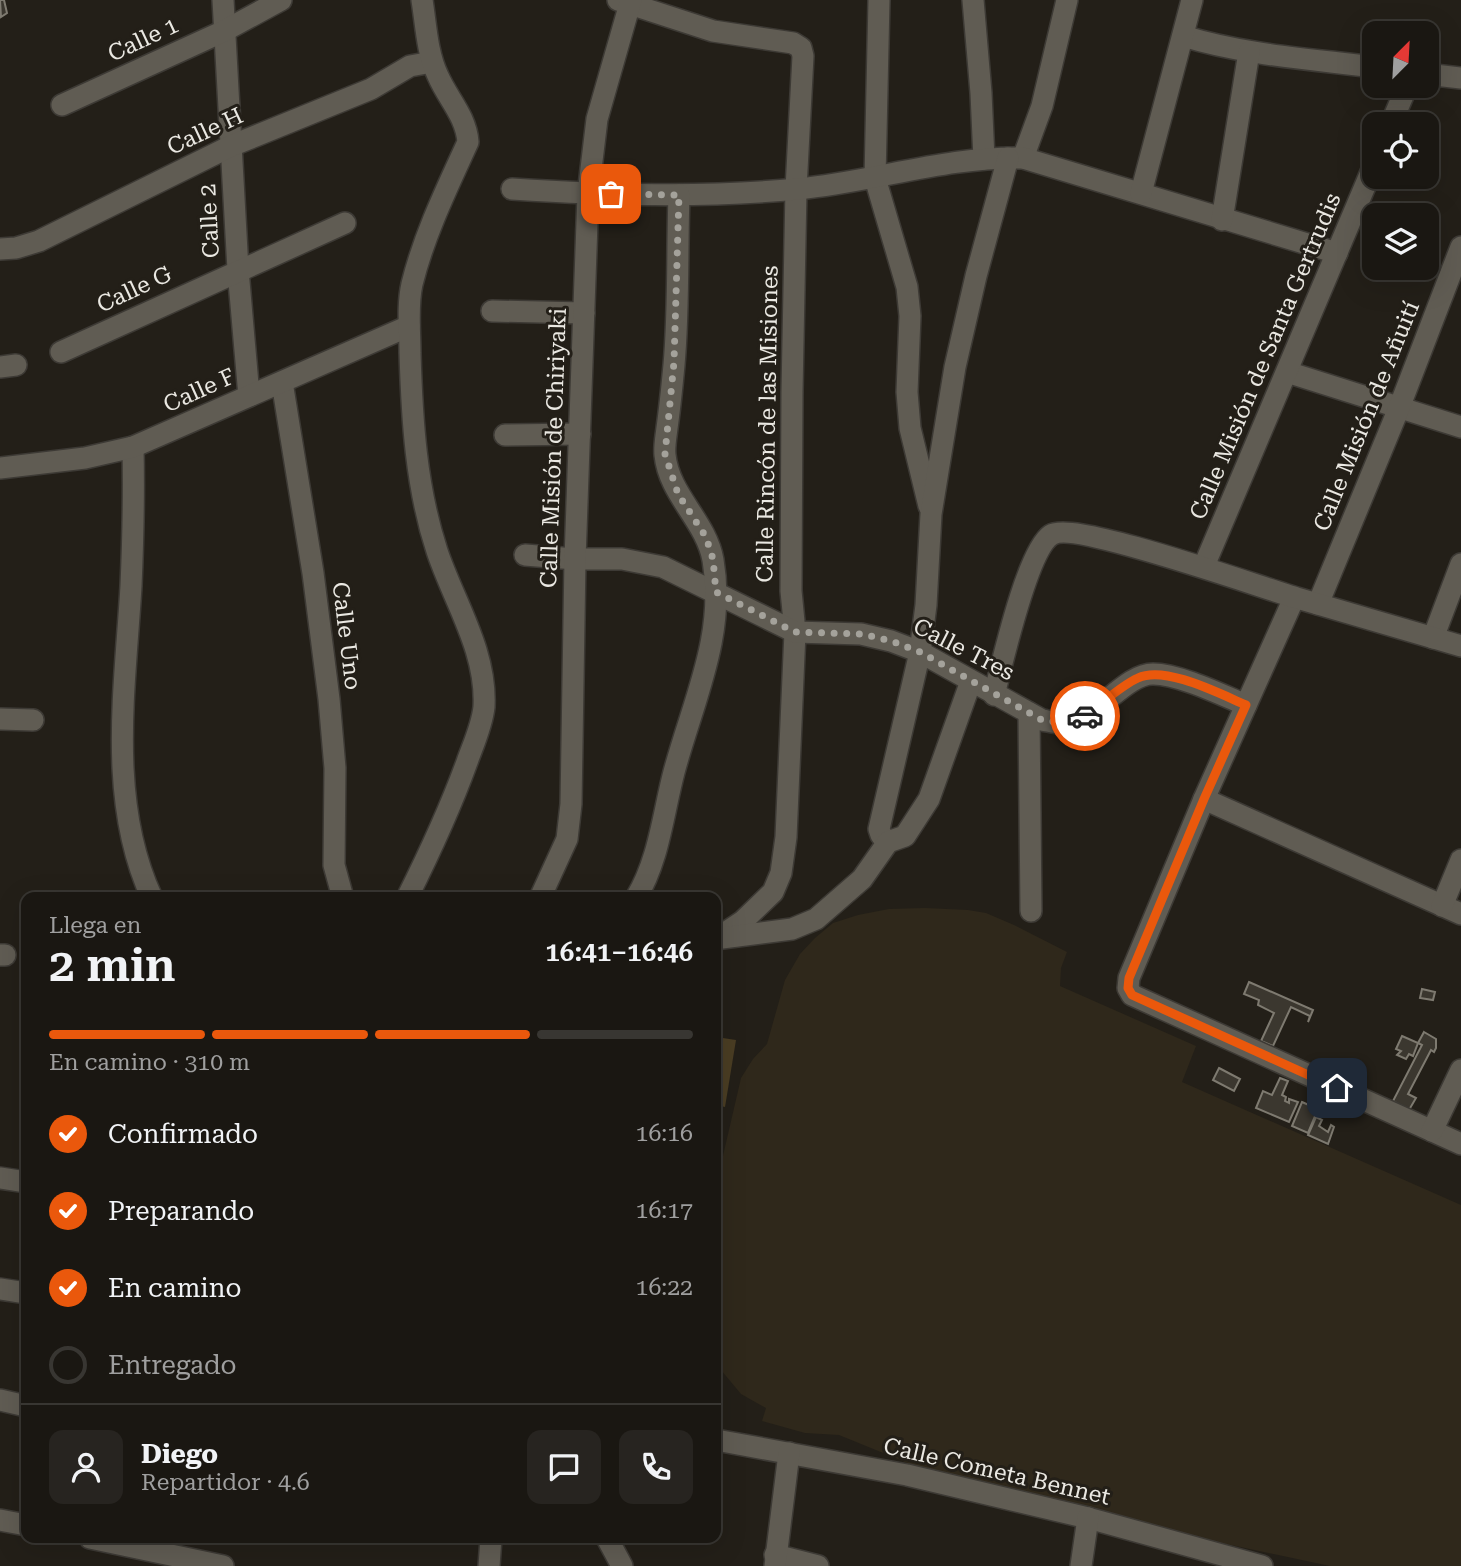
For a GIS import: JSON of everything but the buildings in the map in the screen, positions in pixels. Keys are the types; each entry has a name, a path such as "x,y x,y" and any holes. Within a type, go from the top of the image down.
{"street":[{"name":"Calle 2","path":"223,0 237,270 248,396"},
{"name":"Calle 1","path":"62,105 224,31 281,0"},
{"path":"410,892 459,783 481,723 484,702 469,627 444,571 424,507 411,402 411,286 431,225 468,142 462,117 438,78 432,62 422,0"},
{"path":"879,0 875,178 907,287 910,316 906,392 910,428 931,514"},
{"path":"973,0 984,159"},
{"path":"888,842 879,829 920,652 926,606 931,514 955,367 976,276 1016,158 1042,106 1067,0"},
{"path":"1141,193 1192,0"},
{"name":"Calle Rincón de las Misiones","path":"626,1 713,31 793,43 801,48 803,57 796,189 791,484 795,632 786,837 781,873 773,892 743,921 721,936"},
{"name":"Calle Misión de Chiriyaki","path":"543,892 566,839 571,804 575,559 588,194 597,119 626,1"},
{"path":"1183,36 1249,52 1362,66"},
{"path":"1222,220 1249,52"},
{"name":"Calle H","path":"0,249 16,248 39,241 231,146 371,89 410,66 432,62"},
{"path":"1439,75 1461,78"},
{"path":"512,189 588,194 679,195 796,189 984,159 1016,158 1337,253"},
{"name":"Calle Misión de Santa Gertrudis","path":"1204,566 1364,189"},
{"path":"640,892 657,845 674,772 709,663 715,625 713,559 706,537 678,494 665,454 674,362 679,195"},
{"name":"Calle G","path":"61,352 345,223"},
{"name":"Calle Misión de Añuití","path":"1318,604 1399,408 1461,247"},
{"path":"492,311 584,313"},
{"name":"Calle F","path":"0,468 85,458 134,447 409,326"},
{"path":"1287,372 1461,426"},
{"name":"Calle Uno","path":"282,382 313,573 329,699 335,768 334,864 341,892"},
{"path":"505,435 579,434"},
{"path":"134,447 135,495 125,677 124,793 129,832 149,892"},
{"path":"994,695 1018,600 1042,546 1049,536 1059,532 1105,540 1204,566 1294,598 1461,646"},
{"name":"Calle Tres","path":"525,555 644,561 663,566 795,632 862,634 920,652 1042,720 1063,723 1084,718 1137,678 1151,674 1165,675 1208,689 1246,705"},
{"path":"1433,638 1461,564"},
{"path":"1294,598 1204,799 1129,978 1128,988 1132,995 1461,1144"},
{"path":"721,938 792,929 816,919 862,879 888,842 905,835 929,799 954,736 971,681"},
{"path":"1029,713 1031,911"},
{"path":"0,719 33,720"},
{"path":"1204,799 1452,910 1461,860"},
{"path":"1433,1131 1461,1070"},
{"path":"0,1178 21,1181"},
{"path":"0,1289 21,1292"},
{"path":"0,1400 21,1405"},
{"name":"Calle Cometa Bennet","path":"721,1441 907,1475 1088,1518 1262,1566"},
{"path":"789,1453 775,1561 818,1566"},
{"path":"1081,1566 1088,1518"},
{"path":"0,1520 21,1524"},
{"path":"114,1543 223,1566"},
{"path":"489,1566 491,1543"},
{"path":"610,1543 622,1566"}],"shaded area":[{"path":"925,908 986,913 1067,952 1061,968 1060,986 1196,1046 1182,1082 1461,1205 1461,1566 1330,1566 1179,1534 925,1470 839,1435 805,1433 762,1421 766,1408 741,1394 721,1370 721,1164 741,1078 767,1044 785,980 800,954 833,923 889,909"},
{"path":"721,1038 736,1040 725,1107 721,1106"}],"way so far":[{"path":"611,194 679,195 674,362 665,454 678,494 706,537 713,559 716,592 795,632 862,634 920,652 1042,720 1063,723 1085,716"}],"route":[{"path":"1085,716 1137,678 1151,674 1165,675 1208,689 1246,705 1129,978 1128,988 1132,995 1337,1088"}]}
